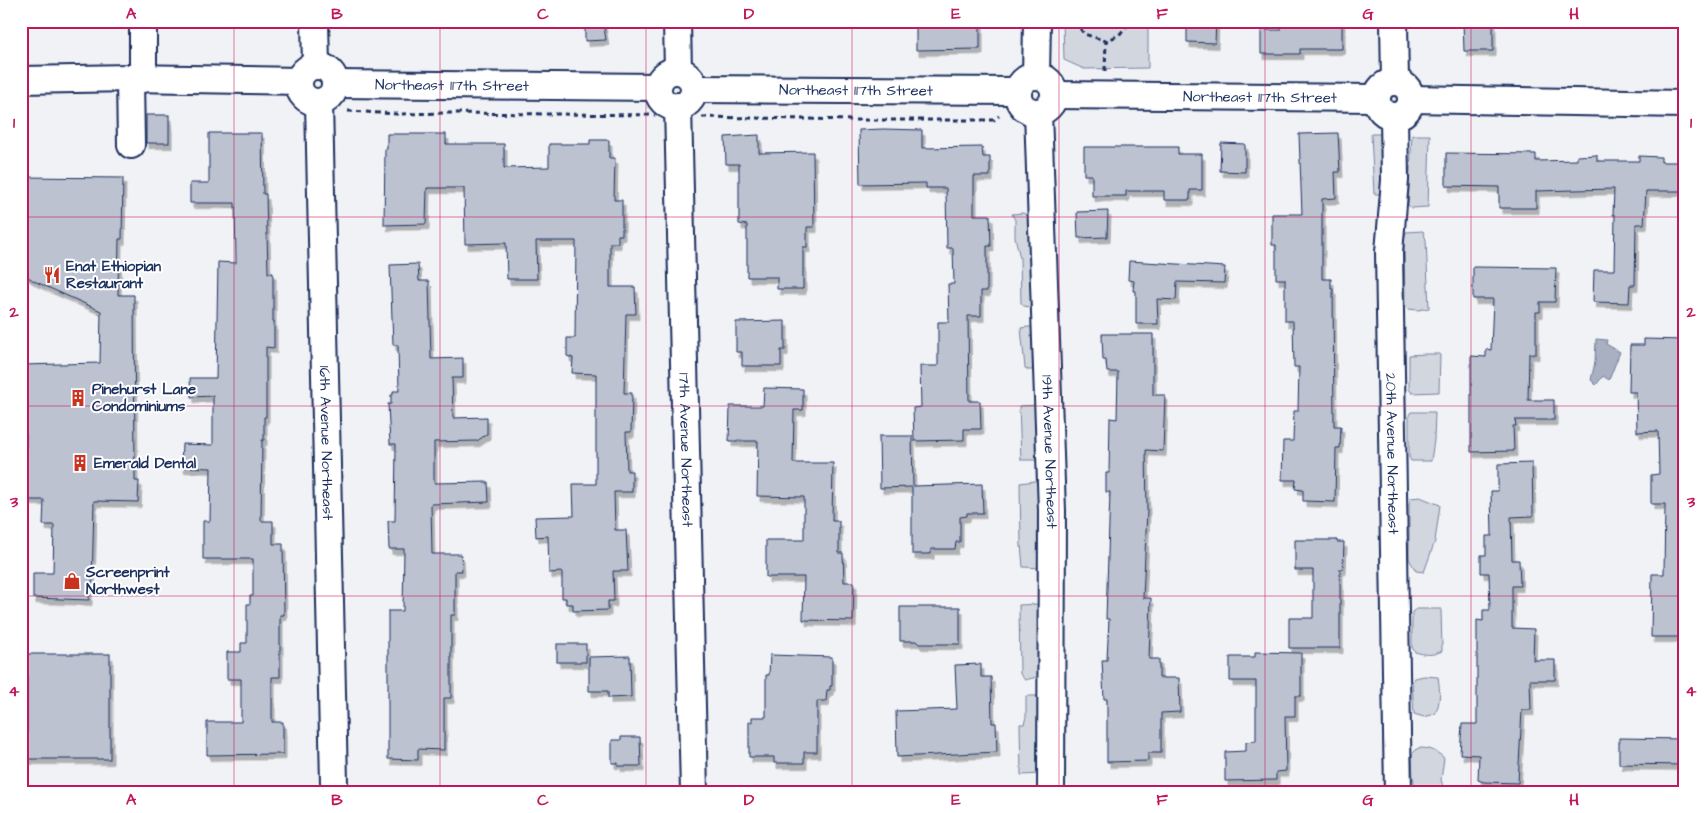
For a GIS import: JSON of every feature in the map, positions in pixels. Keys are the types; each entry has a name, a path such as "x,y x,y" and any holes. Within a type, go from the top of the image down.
{"street":[{"path":"131,145 143,21"},
{"path":"21,80 307,74 327,69 332,73 332,99 310,101 301,93 307,74 315,21"},
{"name":"17th Avenue Northeast","path":"677,21 674,94 694,792"},
{"path":"1037,21 1027,84 1018,97 1024,107 1034,112 1046,104"},
{"name":"20th Avenue Northeast","path":"1394,21 1395,180 1389,252 1398,792"},
{"name":"Northeast 117th Street","path":"332,99 674,94 1027,84"},
{"name":"16th Avenue Northeast","path":"332,99 335,789"},
{"name":"Northeast 117th Street","path":"1046,104 1394,99 1684,104"},
{"name":"19th Avenue Northeast","path":"1046,104 1052,512 1051,792"}],"path":[{"path":"1075,21 1084,34 1106,41 1119,35 1131,21"},
{"path":"1104,78 1106,41"},
{"path":"332,99 397,114 459,113 674,94"},
{"path":"701,117 994,120 1001,114"}],"shaded area":[{"path":"1063,21 1148,21 1148,68 1084,69 1064,60"},
{"path":"1371,134 1386,134 1388,194 1374,194"},
{"path":"1412,135 1430,135 1428,207 1411,208 1408,205"},
{"path":"1023,213 1030,217 1035,308 1024,306 1021,303 1020,258 1015,237 1015,220 1012,214"},
{"path":"1423,231 1426,240 1429,308 1408,309 1405,306 1404,239 1406,232"},
{"path":"1035,327 1034,370 1025,368 1021,328"},
{"path":"1440,354 1439,392 1412,393 1409,389 1409,355"},
{"path":"1039,405 1041,460 1021,460 1019,406"},
{"path":"1411,412 1435,412 1431,461 1411,461 1409,457 1409,415"},
{"path":"1042,480 1041,568 1023,567 1020,483"},
{"path":"1420,497 1440,505 1435,541 1424,572 1416,571 1409,559 1409,504 1411,498"},
{"path":"1038,604 1041,608 1042,673 1037,677 1025,680 1020,674 1019,605"},
{"path":"1416,609 1441,609 1442,651 1435,654 1415,652 1412,647 1412,612"},
{"path":"1424,676 1438,677 1440,691 1435,714 1424,717 1414,714 1412,682 1415,678"},
{"path":"1026,696 1040,696 1043,774 1021,775 1020,724 1024,724 1026,717"},
{"path":"1418,748 1432,750 1444,758 1441,780 1445,792 1418,792 1413,778 1412,754"}],"water":[{"path":"1596,339 1607,340 1606,344 1620,352 1609,380 1603,376 1596,385 1591,380 1595,362"}],"building":[{"path":"585,21 603,21 606,40 585,41"},
{"path":"916,21 980,21 980,49 916,50"},
{"path":"1187,21 1216,21 1215,43 1187,42"},
{"path":"1281,21 1342,21 1342,49 1300,49 1300,54 1261,54 1261,30 1281,30"},
{"path":"1463,21 1493,21 1493,51 1464,51"},
{"path":"146,115 169,115 169,143 146,143"},
{"path":"859,130 922,130 922,148 982,147 983,157 990,157 990,176 974,176 974,215 990,215 991,246 987,246 987,291 981,291 981,316 968,316 969,401 980,401 981,429 964,429 964,440 914,441 913,408 921,407 920,366 938,366 938,322 949,322 948,284 954,284 953,248 947,248 946,188 926,188 926,183 860,184"},
{"path":"209,133 262,133 263,194 266,194 268,273 273,273 274,348 266,347 266,417 264,417 264,440 262,440 261,521 273,521 273,544 283,544 284,615 280,615 280,677 272,677 272,722 283,722 283,754 207,755 207,722 241,722 241,679 227,679 227,652 241,652 241,643 247,643 247,604 250,604 250,596 253,596 253,559 203,559 203,521 210,521 211,468 181,467 182,444 213,445 213,396 191,397 190,378 216,378 218,262 236,263 235,203 190,203 190,183 209,183"},
{"path":"1338,133 1340,172 1335,172 1336,198 1322,199 1322,279 1331,279 1331,289 1333,289 1334,426 1341,426 1340,448 1336,448 1335,502 1303,501 1303,490 1295,489 1296,480 1282,480 1283,441 1293,441 1294,411 1298,411 1299,367 1294,367 1293,321 1285,321 1285,279 1276,279 1276,245 1272,245 1272,214 1302,214 1299,134"},
{"path":"387,134 446,134 446,144 504,144 504,168 549,167 549,144 590,144 590,140 609,140 609,158 615,158 614,200 622,200 622,235 618,235 618,243 610,243 610,287 635,287 636,314 626,314 624,393 632,393 631,432 626,432 627,471 632,471 632,492 614,492 615,530 626,530 628,571 613,571 614,601 608,601 608,610 573,611 573,604 566,604 566,598 562,598 562,572 549,573 548,536 536,537 535,517 574,516 573,484 596,484 596,374 572,373 573,358 567,356 567,338 575,338 576,241 536,241 537,279 507,279 506,243 465,244 464,188 427,188 426,224 384,225 385,149 387,149"},
{"path":"759,135 759,153 813,152 814,227 807,227 807,247 803,247 803,289 777,289 777,277 747,277 747,225 739,224 739,164 726,164 725,137"},
{"path":"1221,143 1245,144 1245,172 1220,171"},
{"path":"1084,147 1178,147 1178,154 1202,154 1202,190 1190,190 1190,200 1164,200 1164,191 1126,191 1126,196 1092,196 1092,175 1084,175"},
{"path":"1446,153 1536,154 1536,161 1577,160 1577,156 1597,155 1597,161 1639,161 1639,156 1661,157 1661,162 1684,162 1684,191 1646,191 1644,224 1636,224 1635,285 1630,285 1629,303 1593,302 1594,270 1614,270 1614,189 1536,191 1536,208 1499,208 1499,187 1446,186"},
{"path":"21,177 123,178 122,239 119,239 118,295 134,295 135,481 139,481 138,502 94,501 92,587 89,587 89,600 33,598 33,573 53,573 54,525 43,525 44,500 25,500 26,434 21,434 21,365 100,363 101,311 34,281 21,272"},
{"path":"1108,211 1107,237 1078,238 1077,212"},
{"path":"1129,261 1225,267 1224,283 1177,282 1176,300 1157,299 1158,324 1136,324 1136,291 1133,291 1134,281 1128,280"},
{"path":"418,264 419,281 429,281 431,359 463,358 463,378 452,378 453,418 487,417 487,434 477,441 434,442 434,483 488,482 489,502 431,504 432,554 461,554 462,571 455,571 455,615 451,615 451,698 444,698 444,750 418,749 418,760 388,759 388,611 403,611 404,549 389,549 388,521 395,521 396,444 390,444 388,404 391,404 393,391 399,391 398,345 393,345 390,265"},
{"path":"1473,267 1556,268 1555,302 1540,302 1540,312 1536,312 1536,354 1529,354 1528,400 1554,400 1554,420 1515,420 1516,426 1513,426 1514,451 1471,452 1471,356 1486,357 1486,349 1491,350 1493,299 1473,299"},
{"path":"785,321 785,350 781,350 781,366 742,366 742,352 736,352 736,322"},
{"path":"1102,334 1153,334 1153,395 1165,395 1163,451 1146,450 1147,511 1143,598 1151,598 1149,659 1159,659 1159,678 1179,678 1180,712 1161,713 1161,753 1148,753 1148,761 1107,762 1107,699 1104,699 1102,660 1107,660 1109,619 1106,619 1110,492 1106,492 1106,473 1109,473 1110,418 1117,419 1118,372 1107,372 1106,360 1103,360"},
{"path":"1644,339 1684,340 1684,637 1651,637 1652,574 1664,574 1665,504 1651,504 1651,475 1659,474 1658,431 1637,432 1636,392 1629,392 1630,345 1644,345"},
{"path":"764,388 803,389 803,410 794,410 793,463 833,463 832,521 839,521 839,553 843,553 844,582 854,582 853,621 803,620 804,577 766,577 766,540 804,540 804,497 757,496 758,441 729,441 730,406 763,406"},
{"path":"879,436 912,436 913,486 982,484 983,513 967,513 967,516 960,517 960,542 956,542 955,549 931,549 931,554 912,554 912,487 880,488"},
{"path":"1532,463 1533,516 1511,517 1512,560 1519,560 1520,586 1512,586 1512,628 1534,629 1533,660 1555,660 1555,680 1530,680 1531,710 1522,710 1518,783 1484,782 1478,780 1479,755 1460,754 1462,724 1477,724 1477,620 1483,621 1483,610 1490,610 1489,573 1481,573 1481,555 1486,555 1486,536 1492,536 1491,491 1498,491 1498,464"},
{"path":"1295,540 1337,540 1337,542 1344,542 1343,569 1340,569 1340,648 1289,648 1289,618 1313,618 1313,570 1295,570"},
{"path":"900,607 960,607 960,644 919,644 916,641 900,641"},
{"path":"557,644 586,644 586,662 557,662"},
{"path":"1255,652 1301,653 1301,696 1295,696 1295,716 1285,716 1286,771 1276,772 1276,780 1225,781 1225,752 1246,751 1246,742 1256,741 1256,681 1230,681 1230,657 1255,657"},
{"path":"27,654 110,654 110,759 27,759"},
{"path":"770,655 832,657 832,686 830,686 830,690 827,690 826,701 817,701 817,752 804,752 804,763 774,763 774,757 749,757 749,722 752,722 752,717 766,717 766,675 769,675"},
{"path":"630,656 631,697 608,698 608,691 589,691 589,657"},
{"path":"981,664 981,677 991,677 992,723 996,723 997,752 897,757 896,711 957,709 955,665"},
{"path":"621,737 640,737 641,766 618,766 618,763 612,763 612,740 621,740"},
{"path":"1619,738 1684,739 1684,765 1619,764"}],"place":[{"name":"Enat Ethiopian Restaurant","path":"52,275"},
{"name":"Pinehurst Lane Condominiums","path":"78,398"},
{"name":"Emerald Dental","path":"80,463"},
{"name":"Screenprint Northwest","path":"72,581"}]}
